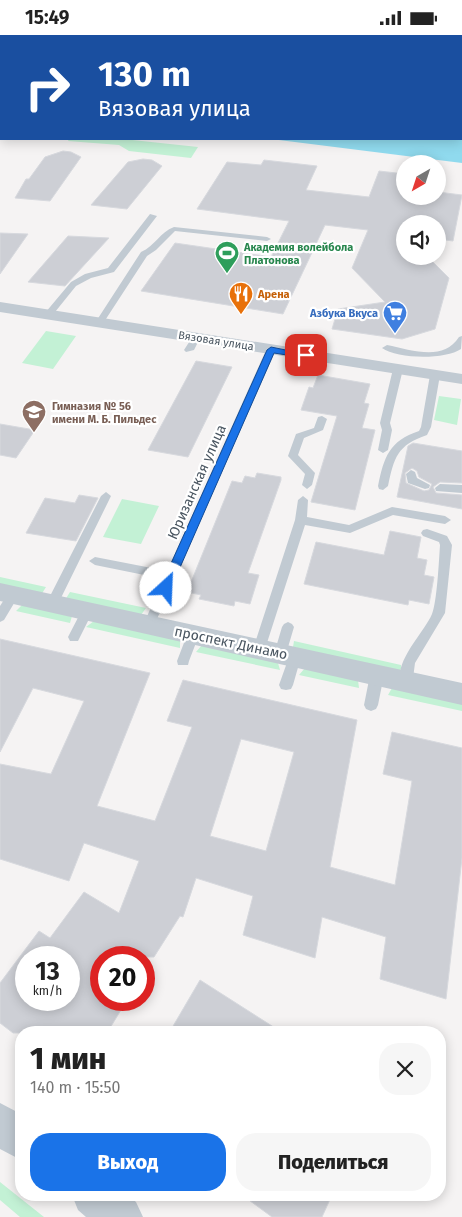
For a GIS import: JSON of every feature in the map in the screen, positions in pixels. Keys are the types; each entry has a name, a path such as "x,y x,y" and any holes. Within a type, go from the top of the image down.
{"street":[{"name":"Вязовая улица","path":"0,307 99,323 193,344 271,350 308,348 398,369 462,379"},
{"name":"проспект Динамо","path":"6,594 462,694"},
{"path":"0,1123 15,1134"},
{"path":"101,1201 121,1217"}],"lane":[{"path":"48,315 75,281 87,274 111,270 153,216"},
{"path":"99,323 144,254 155,249 166,235 174,229 267,239"},
{"path":"387,348 442,355 456,349 462,339"},
{"name":"Юризанская улица","path":"149,625 271,350"},
{"path":"383,450 387,431 385,423 398,369"},
{"path":"418,444 423,433 435,375"},
{"path":"307,485 310,473 293,456 300,437 318,430 322,419"},
{"path":"383,486 389,459 403,440 423,433"},
{"path":"411,474 412,480 425,485"},
{"path":"440,488 462,489"},
{"path":"52,604 106,496"},
{"path":"286,685 278,653 303,500"},
{"path":"301,519 350,529 392,511 446,520"},
{"path":"407,682 412,656 439,613 446,545 444,539 427,533"},
{"path":"95,561 172,576"},
{"path":"0,617 6,594"},
{"path":"74,637 87,611"},
{"path":"278,653 288,627"},
{"path":"183,661 193,635"},
{"path":"371,705 377,675"}],"green space":[{"path":"132,140 198,147 191,158 129,151 119,145 68,141"},
{"path":"46,331 76,336 53,369 22,363"},
{"path":"439,396 461,399 457,425 434,420"},
{"path":"122,499 159,506 141,544 103,537"},
{"path":"0,577 46,587 41,595 0,586"},
{"path":"70,592 146,608 141,615 65,600"},
{"path":"22,605 72,616 70,623 16,611"},
{"path":"94,621 180,640 180,648 86,627"},
{"path":"294,641 401,665 401,669 398,672 293,647"},
{"path":"202,645 278,663 280,670 196,652"},
{"path":"305,668 358,680 359,688 299,675"},
{"path":"392,688 462,704 462,711 388,695"},
{"path":"0,1182 15,1194 15,1201 24,1201 44,1217 20,1217 0,1200"}],"water":[{"path":"279,140 462,140 462,163 446,161 446,155 398,155"}],"building":[{"path":"63,151 71,152 81,157 50,201 15,198 26,179 29,179 45,157"},
{"path":"143,159 152,160 162,166 127,209 91,205 128,162"},
{"path":"264,160 317,166 306,190 369,197 379,171 396,173 396,205 446,205 446,193 462,195 453,241 446,240 446,215 396,215 396,265 436,265 449,278 435,329 402,339 332,329 338,309 385,302 352,268 368,230 325,225 283,314 141,291 175,243 271,257 289,221 197,209 227,162 261,165"},
{"path":"0,233 28,234 0,274"},
{"path":"68,236 109,238 65,286 28,282"},
{"path":"196,361 232,367 188,457 148,450"},
{"path":"318,375 370,384 364,403 369,404 362,428 375,430 355,510 311,502 337,416 301,410 309,387 313,388"},
{"path":"0,424 35,430 16,458 0,455"},
{"path":"413,443 462,451 462,483 440,482 433,487 436,493 462,495 462,509 397,497 408,446","holes":["412,468 417,471 419,477 432,484 429,490 424,491 406,483 405,473"]},
{"path":"257,473 281,477 281,480 248,573 259,575 250,604 235,601 234,606 199,599 201,595 187,592 232,481 242,483 245,476 255,478"},
{"path":"79,495 98,498 76,541 26,533 45,498 75,503"},
{"path":"390,531 421,537 417,558 427,560 424,575 434,577 429,604 409,600 408,605 304,584 316,542 384,555"},
{"path":"0,639 150,673 97,806 155,821 192,727 167,721 183,680 357,720 330,867 395,885 412,781 383,774 392,732 462,748 462,858 446,999 380,979 386,937 322,917 315,958 243,935 253,896 196,878 183,917 180,916 155,955 155,946 90,946 90,1011 120,1011 111,1026 15,1026 15,1033 13,1033 0,1023 0,983 15,963 15,1011 80,1011 80,946 28,946 39,931 50,938 84,892 119,913 139,861 84,843 69,881 0,859 0,764 51,774 84,701 33,688 0,752","holes":["241,739 294,752 266,851 210,836"]},
{"path":"200,980 272,1026 173,1026"},
{"path":"250,1201 329,1201 322,1217 272,1217"}],"place":[{"name":"Академия волейбола Платонова","path":"227,274"},
{"name":"Арена","path":"241,315"},
{"name":"Азбука Вкуса","path":"395,334"},
{"name":"Гимназия № 56 имени М. Б. Пильдес","path":"34,433"}],"route":[{"path":"166,588 271,350 306,355"}]}
